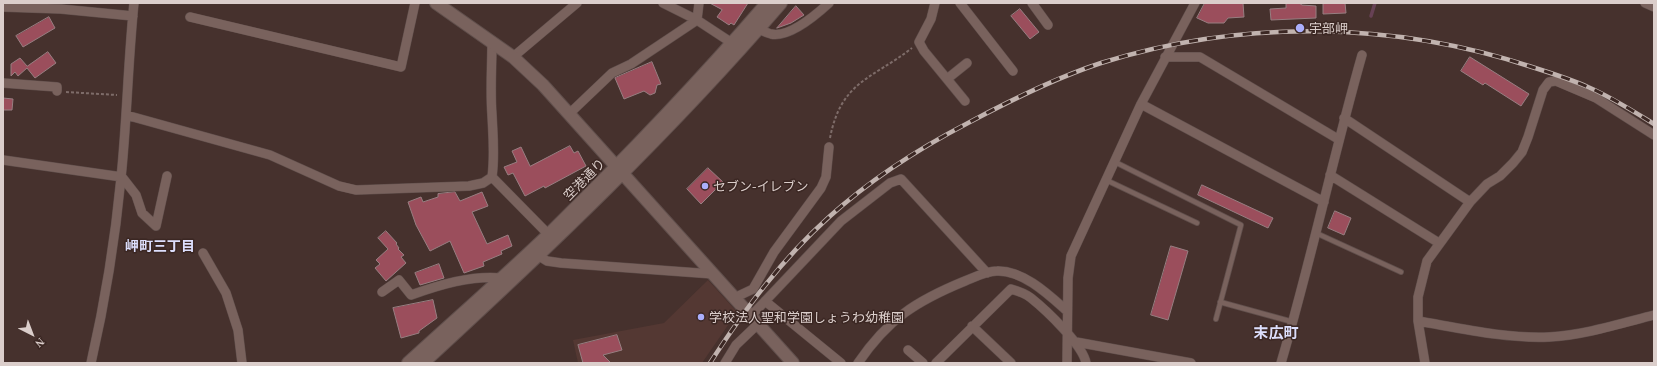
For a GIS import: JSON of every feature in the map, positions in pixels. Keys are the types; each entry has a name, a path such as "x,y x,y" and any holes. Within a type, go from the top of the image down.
{"street":[{"path":"91,363 106,294 122,177 126,96 134,3"},
{"path":"190,18 401,67 415,3"},
{"path":"436,3 513,57 543,85 793,363"},
{"path":"513,57 577,3"},
{"path":"663,3 697,20 732,43"},
{"path":"569,114 612,74 631,64 697,20 699,3"},
{"name":"空港通り","path":"423,363 539,256 620,170 767,3"},
{"name":"空港通り","path":"408,363 693,103 781,3"},
{"path":"759,29 771,34 779,34 790,30 816,15 829,3"},
{"path":"934,3 931,19 919,42 924,51 965,101"},
{"path":"960,3 1013,71"},
{"path":"1032,3 1048,25"},
{"path":"1067,363 1068,278 1071,256 1141,104 1195,3"},
{"path":"1646,3 1654,7"},
{"path":"3,7 62,6 132,16"},
{"path":"492,41 492,115 495,147 492,177"},
{"path":"1281,363 1324,202 1338,139 1362,56"},
{"path":"1165,57 1200,57 1338,139"},
{"path":"947,79 966,63"},
{"path":"1425,363 1418,321 1421,281 1427,261 1470,202 1486,184 1500,176 1522,152 1543,90 1549,82 1556,81 1596,98 1654,135"},
{"path":"3,84 58,88 57,91"},
{"path":"1141,104 1324,202"},
{"path":"126,115 270,155 339,186 356,190 428,189 469,186 483,183 492,177"},
{"path":"1344,118 1470,202"},
{"path":"734,298 753,289 774,252 821,188 826,177 828,147"},
{"path":"3,160 122,177 136,195 142,213 156,226 167,176"},
{"path":"1330,175 1439,243"},
{"path":"492,177 548,234"},
{"path":"724,363 754,320 765,301 841,221 890,183 901,179 987,273"},
{"path":"203,252 226,293 238,330 242,363"},
{"path":"539,256 547,261 561,263 713,274"},
{"path":"858,363 874,340 902,314 940,292 987,273 1002,272 1022,278 1045,291 1067,311"},
{"path":"382,292 399,280 411,295 462,281 488,276 502,278"},
{"path":"936,363 1011,289 1030,297 1068,334 1076,342 1085,356 1086,363"},
{"path":"765,301 841,363"},
{"path":"1418,321 1494,333 1548,337 1590,331 1654,315"},
{"path":"972,326 1011,363"},
{"path":"1076,342 1191,363"},
{"path":"908,350 923,363"}],"lane":[{"path":"1115,162 1242,225 1216,319"},
{"path":"1106,180 1197,223"},
{"path":"1316,233 1401,272"},
{"path":"1220,302 1293,322"}],"path":[{"path":"828,147 832,126 840,107 849,92 862,80 886,67 919,42"},
{"path":"57,91 126,96"}],"shaded area":[{"name":"学校法人聖和学園しょうわ幼稚園","path":"708,280 737,312 702,363 578,363 573,340 664,323"}],"building":[{"path":"710,3 748,3 734,25 731,23 729,25 717,17 722,10"},
{"path":"1205,3 1243,3 1244,17 1228,18 1224,23 1208,23 1197,18"},
{"path":"1299,3 1302,5 1316,6 1316,18 1271,20 1270,9 1286,8 1286,4"},
{"path":"1345,3 1346,13 1323,14 1323,4"},
{"path":"796,6 804,15 791,23 777,28"},
{"path":"1020,9 1039,32 1030,39 1011,16"},
{"path":"49,17 55,28 23,47 16,36"},
{"path":"48,52 56,63 35,78 27,68 18,76 15,72 11,76 11,64 20,58 27,66"},
{"path":"1470,57 1529,94 1521,106 1485,83 1483,85 1461,71"},
{"path":"652,62 661,84 657,85 655,93 650,95 644,91 624,99 615,78"},
{"path":"3,98 13,99 12,110 3,110"},
{"path":"570,146 574,153 578,151 586,166 545,188 544,186 525,196 513,173 508,175 504,167 517,162 512,151 521,147 530,166"},
{"name":"セブン-イレブン","path":"708,168 723,182 701,204 687,189"},
{"path":"1202,185 1273,218 1268,228 1198,195"},
{"path":"455,192 460,201 482,192 488,206 472,212 487,244 508,235 512,246 501,251 502,254 483,262 484,266 464,273 450,241 430,251 416,225 408,202 421,197 423,202 438,197 438,194"},
{"path":"1335,211 1351,218 1344,235 1328,228"},
{"path":"386,231 397,243 398,249 404,255 401,257 406,263 386,281 375,268 380,264 376,260 388,249 378,238"},
{"path":"1171,246 1188,251 1168,320 1151,315"},
{"path":"439,264 444,278 420,285 415,273"},
{"path":"433,300 437,318 419,331 419,333 401,338 393,308"},
{"path":"617,335 622,350 603,355 611,363 583,363 578,345"}],"waterway":[{"path":"1371,16 1375,3"}],"railway":[{"path":"710,363 750,304 795,250 829,217 878,177 949,133 1033,90 1067,75 1101,63 1154,49 1208,39 1262,33 1317,31 1371,34 1426,41 1479,52 1532,67 1567,79 1605,95 1654,124"}],"place":[{"name":"宇部岬","path":"1300,28"},
{"name":"セブン-イレブン","path":"705,186"},
{"name":"学校法人聖和学園しょうわ幼稚園","path":"701,317"}],"district":[{"name":"岬町三丁目","path":"160,246"},
{"name":"末広町","path":"1276,332"}]}
